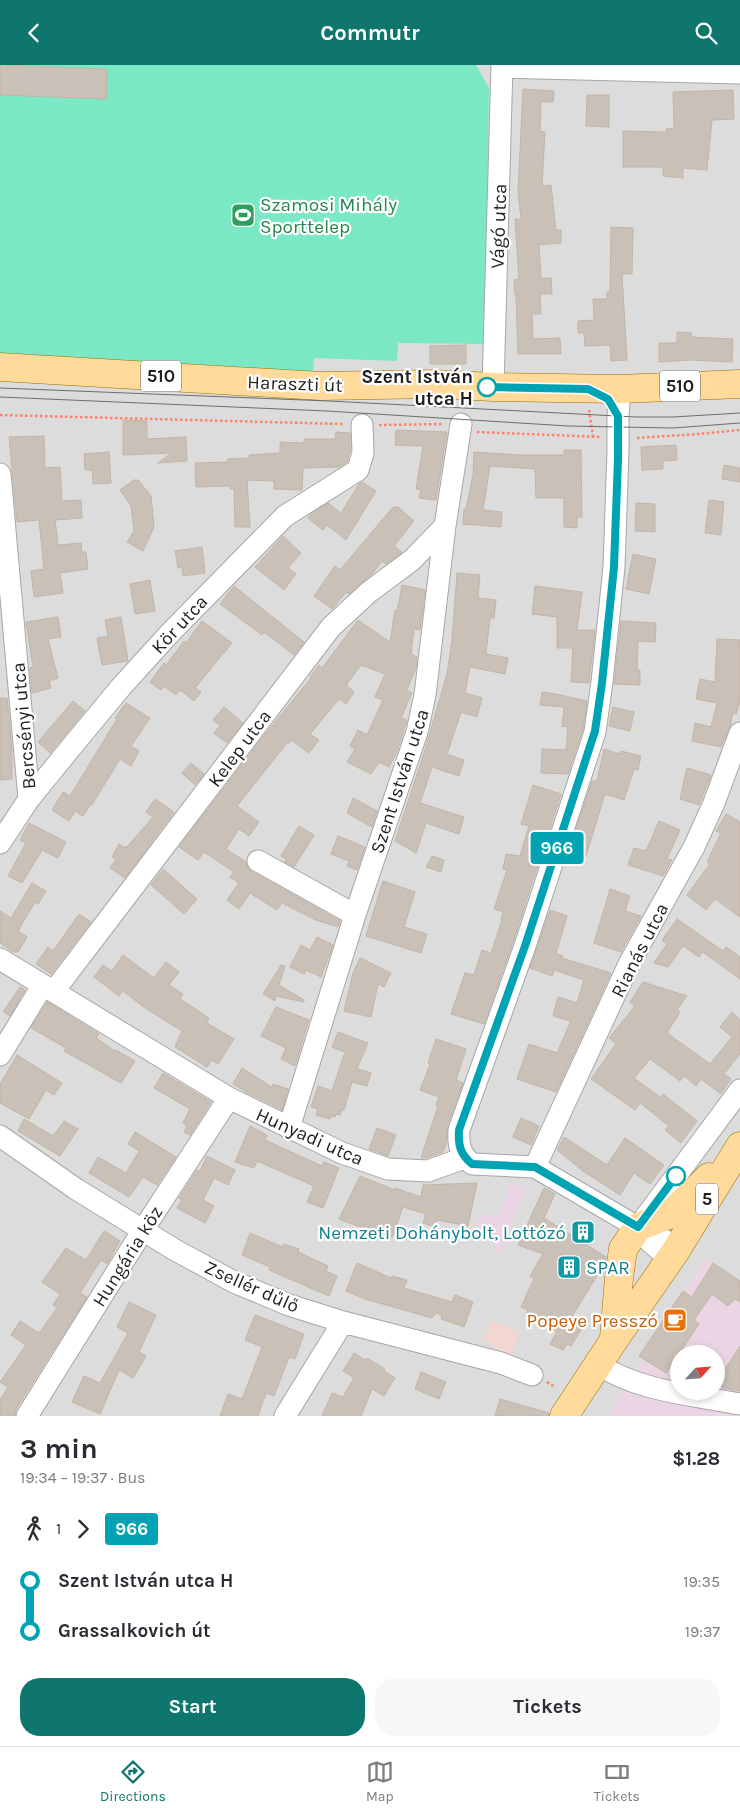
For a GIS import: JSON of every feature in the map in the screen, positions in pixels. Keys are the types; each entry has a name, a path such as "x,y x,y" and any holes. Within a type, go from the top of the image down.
{"main road":[{"name":"Haraszti út","path":"0,367 321,386 434,384 493,387 588,400 620,389 740,384"},
{"path":"614,1339 619,1278 624,1249 638,1227 671,1214 740,1146"},
{"name":"5","path":"564,1416 614,1339 675,1252 740,1146"}],"street":[{"path":"502,66 740,73"},
{"name":"Vágó utca","path":"493,387 502,66"},
{"path":"620,389 614,567 595,731 525,946 459,1130 458,1146 464,1158 472,1164 535,1167 638,1227 670,1243 675,1252"},
{"path":"588,400 608,399 618,416"},
{"name":"Kör utca","path":"0,843 29,799 121,687 176,627 278,522 311,498 358,470 362,453 362,425"},
{"name":"Szent István utca","path":"290,1128 355,915 417,732 425,695 445,526 461,427"},
{"name":"Bercsényi utca","path":"0,474 29,799"},
{"name":"Kelep utca","path":"0,1055 48,988 331,627 369,592 412,560 445,526"},
{"name":"Rianás utca","path":"535,1167 630,962 694,847 714,803 740,733"},
{"path":"258,861 355,915"},
{"name":"Hunyadi utca","path":"0,959 229,1098 342,1153 388,1169 428,1171 464,1158"},
{"path":"638,1227 740,1090"},
{"name":"Hungária köz","path":"27,1416 143,1230 229,1098"},
{"name":"Zsellér dűlő","path":"0,1136 76,1189 175,1250 234,1282 289,1305 344,1322 501,1363 532,1375"},
{"path":"284,1416 344,1322"},
{"path":"598,1364 614,1374 645,1385 740,1404"}],"path":[{"path":"588,400 593,437"},
{"path":"0,415 461,427 618,438 698,435 740,430"}],"shaded area":[{"path":"0,65 740,65 740,1283 706,1259 609,1416 0,1416"},
{"path":"511,1183 526,1188 500,1253 493,1250 497,1238 474,1229 481,1213 497,1219"},
{"path":"706,1259 740,1283 740,1416 609,1416"},
{"path":"492,1321 520,1332 509,1360 492,1353 494,1345 483,1340"}],"green space":[{"name":"Szamosi Mihály Sporttelep","path":"0,65 476,65 489,88 485,344 398,343 397,361 314,358 313,372 0,353"}],"building":[{"path":"0,65 107,69 106,99 0,95"},
{"path":"523,89 554,91 553,102 541,102 540,131 545,132 542,186 551,185 556,230 561,230 561,243 539,245 541,278 551,278 552,294 540,294 541,314 532,314 533,339 560,338 561,354 518,354 514,280 519,279 515,219 521,219 518,192"},
{"path":"733,90 734,119 712,120 707,170 683,168 683,178 663,176 663,167 623,167 623,131 666,132 667,128 674,129 673,92"},
{"path":"587,95 609,95 609,127 586,126"},
{"path":"611,227 633,228 632,274 622,274 627,360 611,361 610,345 585,346 584,333 578,333 578,321 594,320 593,299 607,299 607,292 610,292"},
{"path":"677,332 692,333 691,337 733,339 732,362 690,360 659,362 659,343 677,343"},
{"path":"466,345 466,364 430,364 430,346"},
{"path":"123,420 147,421 147,439 186,437 187,461 158,463 171,453 123,455"},
{"path":"396,430 447,432 436,500 419,498 421,490 416,489 423,446 395,445"},
{"path":"336,432 350,433 350,451 347,462 339,467 303,468 302,490 274,489 274,481 247,480 250,527 235,527 234,489 230,489 230,486 196,487 195,463 228,462 228,459 250,458 249,455 280,453 280,442 304,443 304,439 335,439"},
{"path":"44,436 45,468 60,467 62,501 81,500 82,518 55,520 58,545 81,543 82,552 86,552 88,569 60,573 63,593 34,597 31,571 44,569 39,520 17,522 9,437"},
{"path":"676,445 677,460 663,461 663,469 642,470 641,447"},
{"path":"564,450 581,450 582,517 577,517 577,528 564,527 564,498 536,498 535,469 490,466 483,510 502,512 501,527 463,524 464,509 466,509 473,475 474,452 564,455"},
{"path":"109,452 111,483 93,484 92,470 85,470 84,454"},
{"path":"724,465 740,468 740,482 722,479"},
{"path":"134,480 138,480 151,496 154,527 143,551 127,542 134,531 131,506 120,490"},
{"path":"362,482 376,491 346,540 327,525 323,530 308,518 328,503 341,513"},
{"path":"709,500 724,502 721,535 705,533"},
{"path":"636,503 655,504 655,532 635,531"},
{"path":"393,507 398,507 414,521 394,546 402,552 386,564 382,561 372,574 349,594 346,592 332,609 314,596 335,566 340,570"},
{"path":"283,536 301,553 288,568 296,574 284,590 255,567"},
{"path":"202,547 205,573 183,576 182,567 178,568 175,551"},
{"path":"633,554 656,559 649,594 626,589"},
{"path":"457,573 480,575 478,598 496,600 494,618 490,618 486,654 508,658 505,674 470,667 465,693 482,698 477,717 461,712 447,754 464,760 459,776 432,767 420,803 464,817 459,834 426,823 416,853 395,841 424,753 447,674 452,640"},
{"path":"150,580 155,611 135,614 130,584"},
{"path":"402,585 425,590 420,630 414,629 411,654 417,657 416,668 407,690 412,693 401,718 407,720 397,752 389,767 379,762 371,774 347,762 355,749 350,746 358,730 367,735 383,700 375,697 385,674 361,665 346,685 354,692 346,704 339,699 310,734 319,740 309,753 291,740 237,806 259,822 249,836 239,829 226,849 246,862 252,872 340,921 338,927 316,920 282,903 277,910 250,893 239,909 227,900 239,883 230,877 234,872 204,852 198,860 179,847 263,737 311,678 319,665 322,668 358,620 390,642 395,610 397,611"},
{"path":"234,586 304,642 294,655 264,632 262,635 220,604"},
{"path":"535,586 582,592 577,630 595,630 589,683 571,682 573,648 557,648 557,617 532,614"},
{"path":"58,617 61,637 48,639 58,678 49,681 51,688 32,693 30,668 33,667 26,622"},
{"path":"121,617 128,661 102,665 97,638 108,636 105,620"},
{"path":"202,621 232,643 195,688 201,692 194,701 180,690 176,695 164,686 161,690 150,682 184,641 186,643"},
{"path":"621,621 656,623 655,642 638,641 637,670 640,670 640,685 614,684"},
{"path":"717,639 740,640 740,701 736,714 733,713 721,747 692,741 695,723 711,727 717,703 696,699 700,679 715,682"},
{"path":"542,692 587,701 583,729 568,774 541,773 542,749 566,750 568,727 562,726 564,707 540,705"},
{"path":"0,698 7,698 12,749 12,779 0,780"},
{"path":"73,701 85,711 50,753 38,742"},
{"path":"126,703 150,718 131,746 139,751 131,766 120,759 92,805 83,816 75,811 69,821 52,810 63,792 70,796 117,719 115,718"},
{"path":"224,707 243,723 227,743 214,733 220,726 213,720"},
{"path":"613,707 634,712 630,731 609,726"},
{"path":"604,749 620,754 621,751 641,756 638,770 634,769 624,800 605,794 586,856 569,850 592,781 597,781"},
{"path":"191,763 204,774 195,785 182,773"},
{"path":"687,768 711,775 699,805 680,799"},
{"path":"533,785 561,794 484,1024 451,1014 465,973 474,975 482,950 491,953 502,920 503,912 494,909 507,870 503,869 506,854 520,856 529,826 521,824"},
{"path":"353,798 377,811 372,827 347,813"},
{"path":"155,799 174,812 125,878 110,868 116,859 112,857 119,844 125,848 127,847 153,817 146,812"},
{"path":"726,814 740,822 740,917 715,899 706,910 687,895 710,864 707,862 721,833 716,831"},
{"path":"659,821 680,830 667,859 672,860 663,876 628,865 634,848 646,851"},
{"path":"29,823 66,842 58,858 42,850 22,883 8,876 26,843 20,840"},
{"path":"299,826 314,835 294,867 285,862 286,859 281,856"},
{"path":"338,836 365,847 357,870 347,866 349,861 331,854"},
{"path":"432,856 444,860 441,872 426,867"},
{"path":"163,869 197,899 184,914 151,885"},
{"path":"383,881 415,892 404,927 427,934 421,953 366,936"},
{"path":"32,883 46,891 38,904 35,902 18,931 27,937 18,952 13,952 0,943 0,911 11,918"},
{"path":"610,889 630,896 625,911 641,916 621,952 594,943"},
{"path":"550,910 567,916 556,954 563,956 562,958 611,973 556,1092 517,1079 529,1044 557,1053 571,1021 553,1016 558,997 577,1003 584,980 554,970 552,976 530,968"},
{"path":"79,914 91,922 51,974 36,964 48,947 53,951"},
{"path":"677,919 723,951 726,947 740,957 740,979 703,952 699,957 683,946 668,967 654,963 667,944 662,940"},
{"path":"317,937 333,945 321,977 306,970 304,974 290,967 301,945 310,950"},
{"path":"123,955 154,978 166,962 179,972 169,985 183,994 180,999 209,1018 207,1023 234,1039 218,1064 212,1060 207,1067 175,1047 182,1031 145,1008 123,991 119,996 94,977 103,965 112,971"},
{"path":"360,958 391,973 384,987 378,984 371,1017 344,1011 353,973"},
{"path":"281,965 285,966 279,985 304,1000 304,1002 276,996 275,1001 263,994"},
{"path":"643,982 687,996 677,1010 680,1012 667,1033 710,1064 732,1037 720,1027 732,1012 740,1020 740,1054 724,1074 731,1079 721,1094 701,1079 696,1086 684,1076 680,1081 650,1059 634,1078 660,1097 663,1094 697,1121 681,1143 665,1130 669,1126 640,1103 635,1110 591,1079 616,1044 609,1038 635,1006 630,1002"},
{"path":"20,987 25,990 10,1016 3,1012"},
{"path":"47,1002 99,1034 96,1038 115,1051 135,1061 121,1083 64,1051 66,1048 31,1028"},
{"path":"276,1007 309,1020 295,1066 281,1059 286,1048 261,1036"},
{"path":"338,1032 368,1043 357,1069 371,1073 367,1086 352,1082 344,1110 342,1110 340,1115 331,1116 330,1119 316,1115 318,1109 311,1107 318,1086 332,1091 345,1052 332,1047"},
{"path":"436,1039 466,1049 456,1080 463,1083 447,1126 447,1142 443,1152 421,1158 438,1106 436,1105 439,1097 420,1090 430,1064 428,1063"},
{"path":"17,1055 62,1083 54,1095 46,1090 29,1119 0,1103 0,1084"},
{"path":"242,1068 272,1087 273,1084 288,1089 282,1110 233,1084"},
{"path":"163,1073 211,1102 190,1135 184,1132 187,1126 183,1123 190,1109 154,1088"},
{"path":"521,1118 539,1126 531,1145 513,1137"},
{"path":"24,1119 53,1136 64,1121 78,1129 60,1156 18,1131"},
{"path":"250,1126 267,1135 265,1140 322,1166 324,1162 339,1168 323,1208 307,1202 314,1186 257,1161 254,1168 235,1162"},
{"path":"377,1128 396,1135 388,1156 369,1149"},
{"path":"135,1132 176,1157 157,1185 143,1177 129,1197 89,1173 98,1157 126,1173 139,1151 128,1144"},
{"path":"564,1137 607,1165 625,1138 664,1165 650,1184 634,1173 620,1195 583,1171 557,1150"},
{"path":"207,1156 235,1170 228,1185 214,1178 203,1200 214,1206 205,1223 177,1208 182,1200 179,1198 197,1170 200,1171"},
{"path":"360,1176 395,1190 395,1188 421,1197 423,1185 477,1183 468,1226 437,1220 435,1227 423,1223 426,1214 403,1207 392,1238 341,1220 339,1219"},
{"path":"544,1188 555,1194 544,1218 606,1257 605,1263 571,1318 585,1323 571,1346 567,1344 563,1350 550,1344 557,1331 553,1329 554,1325 527,1313 528,1310 521,1307 534,1279 530,1276 543,1254 518,1245"},
{"path":"104,1231 120,1241 107,1264 101,1260 80,1293 87,1297 16,1409 15,1416 0,1416 0,1400 8,1387 0,1382 26,1345 11,1335 20,1321 39,1333 57,1308 53,1305 60,1294 42,1282 66,1248 86,1260"},
{"path":"250,1233 283,1247 284,1244 299,1249 298,1252 328,1266 326,1271 337,1276 329,1296 269,1270 270,1267 242,1255"},
{"path":"357,1263 391,1278 392,1276 407,1280 404,1288 452,1302 455,1295 473,1302 464,1327 441,1319 442,1316 436,1313 432,1318 365,1299 346,1291"},
{"path":"713,1263 740,1281 740,1302 735,1299 728,1306 712,1294 694,1320 699,1324 685,1345 670,1345 670,1367 666,1373 639,1356 683,1291 692,1297"},
{"path":"129,1302 156,1315 139,1352 146,1356 133,1378 119,1370 100,1414 72,1402 84,1376 100,1383 128,1333 117,1327"},
{"path":"255,1315 304,1334 295,1359 289,1357 274,1396 266,1393 258,1416 220,1416 228,1394 242,1399 262,1347 245,1340"},
{"path":"740,1346 740,1391 725,1388 725,1369"},
{"path":"354,1353 365,1360 367,1358 385,1369 384,1371 395,1378 384,1396 372,1389 361,1416 322,1416 332,1393 343,1397 354,1378 343,1371"},
{"path":"421,1372 446,1382 439,1399 415,1389"},
{"path":"500,1399 549,1413 549,1416 495,1416"}],"tram line":[{"path":"0,388 329,401 636,417 740,413"},
{"path":"0,397 327,411 568,426 673,428 740,423"}],"bus line":[{"name":"966","path":"487,387 588,389 608,399 618,416 614,567 595,731 525,946 459,1130 458,1146 464,1158 472,1164 535,1167 638,1227 676,1176"}],"place":[{"name":"Szamosi Mihály Sporttelep","path":"243,215"},
{"name":"Szent István utca H","path":"487,387"},
{"name":"Nemzeti Dohánybolt, Lottózó","path":"583,1232"},
{"name":"SPAR","path":"569,1267"},
{"name":"Popeye Presszó","path":"675,1320"}]}
